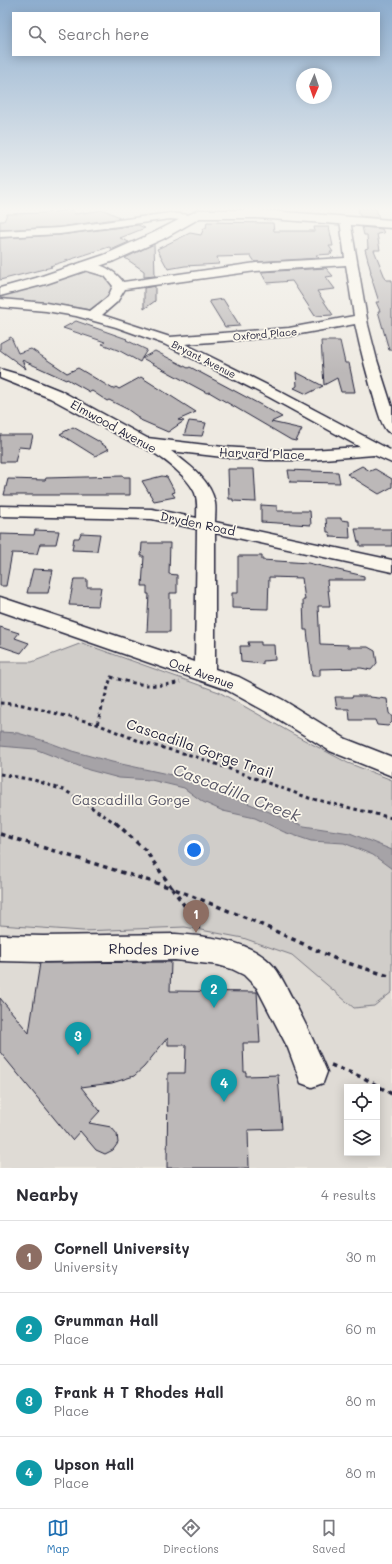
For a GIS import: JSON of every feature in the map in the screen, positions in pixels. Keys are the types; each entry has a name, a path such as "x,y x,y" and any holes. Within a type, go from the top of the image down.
{"main road":[{"path":"0,292 92,264"}],"street":[{"path":"119,286 256,267 304,264"},
{"path":"352,264 360,319 374,377 392,428"},
{"path":"85,266 104,271 111,275 117,281 119,286 117,294 114,298 92,316"},
{"name":"Bryant Avenue","path":"0,303 46,306 92,316 169,341 274,394 392,458"},
{"name":"Oxford Place","path":"169,341 288,332 320,328 360,319"},
{"name":"Elmwood Avenue","path":"0,373 42,388 83,407 143,442 150,443 188,473 199,484 206,503 205,673"},
{"name":"Harvard Place","path":"150,443 202,450 288,455 332,454 375,450"},
{"name":"Dryden Road","path":"0,511 132,512 157,515 392,566"},
{"name":"Oak Avenue","path":"0,604 232,683 275,706 338,745 392,767"},
{"name":"Rhodes Drive","path":"0,948 174,947 206,950 245,961 264,974 299,1040 319,1067"}],"path":[{"path":"97,724 111,677 153,687 164,687 205,673"},
{"name":"Cascadilla Gorge Trail","path":"0,703 23,705 97,724 144,743 194,756 309,798 392,818"},
{"path":"0,774 34,780 66,791 121,826 145,850 196,922 206,950"},
{"path":"0,834 172,888 249,919 338,960 392,976"},
{"path":"319,1067 364,1078 392,1094"}],"shaded area":[{"path":"82,643 219,692 348,763 392,780 392,1168 0,1168 0,662 32,662"},
{"path":"0,732 18,733 72,751 112,762 186,778 304,826 350,833 392,850 392,869 373,855 344,843 311,841 284,832 255,818 223,811 203,802 184,788 151,780 119,778 89,770 35,749 0,746"}],"green space":[{"path":"91,270 104,275 111,281 112,290 94,310 69,306 2,301 0,295"},
{"name":"Cascadilla Gorge","path":"82,643 219,692 348,763 392,780 392,992 374,1006 354,1008 292,955 243,938 185,927 83,931 0,925 0,662 32,662"}],"building":[{"path":"0,264 58,264 50,266 52,267 0,280"},
{"path":"133,264 155,264 155,276 144,277 144,271"},
{"path":"165,264 219,264 185,266 168,269"},
{"path":"369,264 379,264 386,280 392,280 392,350 389,350 378,311 380,311 376,302 379,302"},
{"path":"326,268 333,276 326,277 335,289 317,291 333,315 315,316 292,281 267,283 261,272"},
{"path":"155,286 155,301 144,309 144,288"},
{"path":"223,299 240,326 225,327 209,301"},
{"path":"76,321 127,339 126,340 147,350 140,362 120,351 102,344 105,342 63,328"},
{"path":"11,337 18,353 31,349 67,373 78,368 113,389 116,387 119,389 141,377 196,412 178,420 184,421 168,432 138,419 138,417 127,409 109,400 107,401 92,391 90,392 67,379 66,380 22,360 26,369 0,350 0,343"},
{"path":"321,341 340,341 345,363 349,363 355,392 341,392 337,378 324,385"},
{"path":"155,351 188,368 190,367 282,417 271,422 302,429 296,441 291,440 209,392 207,393 142,358"},
{"path":"296,372 323,386 307,394 294,388 297,386"},
{"path":"189,421 206,423 202,436 184,435"},
{"path":"73,427 109,449 95,456 60,434"},
{"path":"0,435 33,435 30,448 19,447 15,462 0,462"},
{"path":"362,466 370,471 375,469 392,479 392,487 379,494 347,474"},
{"path":"228,469 254,469 256,502 233,501 233,499 229,499"},
{"path":"288,470 338,472 340,483 290,482"},
{"path":"162,476 167,477 175,492 172,493 175,497 154,501 142,481"},
{"path":"130,477 130,495 4,495 8,479 45,480 46,478"},
{"path":"261,505 277,506 277,511 310,511 311,525 261,522"},
{"path":"326,518 341,518 341,520 349,521 350,538 331,537 329,532 327,532"},
{"path":"355,529 392,529 392,546 360,546"},
{"path":"35,530 59,531 56,544 40,544 37,554 12,553 6,586 0,586 0,534 34,535"},
{"path":"81,533 100,534 97,551 72,550 74,538 79,538"},
{"path":"142,543 170,543 169,574 177,575 177,593 170,593 170,632 147,632 149,594 147,594 147,586 142,586 144,556 141,556"},
{"path":"238,556 262,556 262,560 308,563 364,576 364,580 327,580 330,606 318,606 320,644 348,645 348,647 368,647 375,651 377,663 371,670 361,668 320,669 320,676 312,676 307,630 304,630 303,600 305,600 302,578 269,577 268,609 232,608 232,593 238,593"},
{"path":"33,569 53,570 48,593 27,593"},
{"path":"74,579 87,579 87,587 101,587 98,606 69,605"},
{"path":"0,627 19,633 15,638 29,643 21,653 0,646"},
{"path":"248,642 261,642 261,645 274,645 275,660 263,661 263,664 241,662 240,646 249,646"},
{"path":"370,696 387,699 392,722 388,726 377,725 375,720 350,720 349,709 337,709 335,697"},
{"path":"171,962 170,991 257,992 260,1043 243,1043 244,1072 246,1072 246,1076 278,1075 282,1129 248,1130 249,1168 167,1168 168,1073 185,1073 186,1045 168,1045 168,1037 144,1067 134,1076 112,1083 81,1087 100,1111 89,1123 111,1127 117,1134 118,1143 113,1150 105,1154 96,1150 80,1131 72,1140 0,1052 0,998 29,1033 40,963"}],"place":[{"name":"Cornell University","path":"196,933"},
{"name":"Grumman Hall","path":"214,1008"},
{"name":"Frank H T Rhodes Hall","path":"78,1055"},
{"name":"Upson Hall","path":"224,1102"}],"water label":[{"name":"Cascadilla Creek","path":"237,792"}]}
